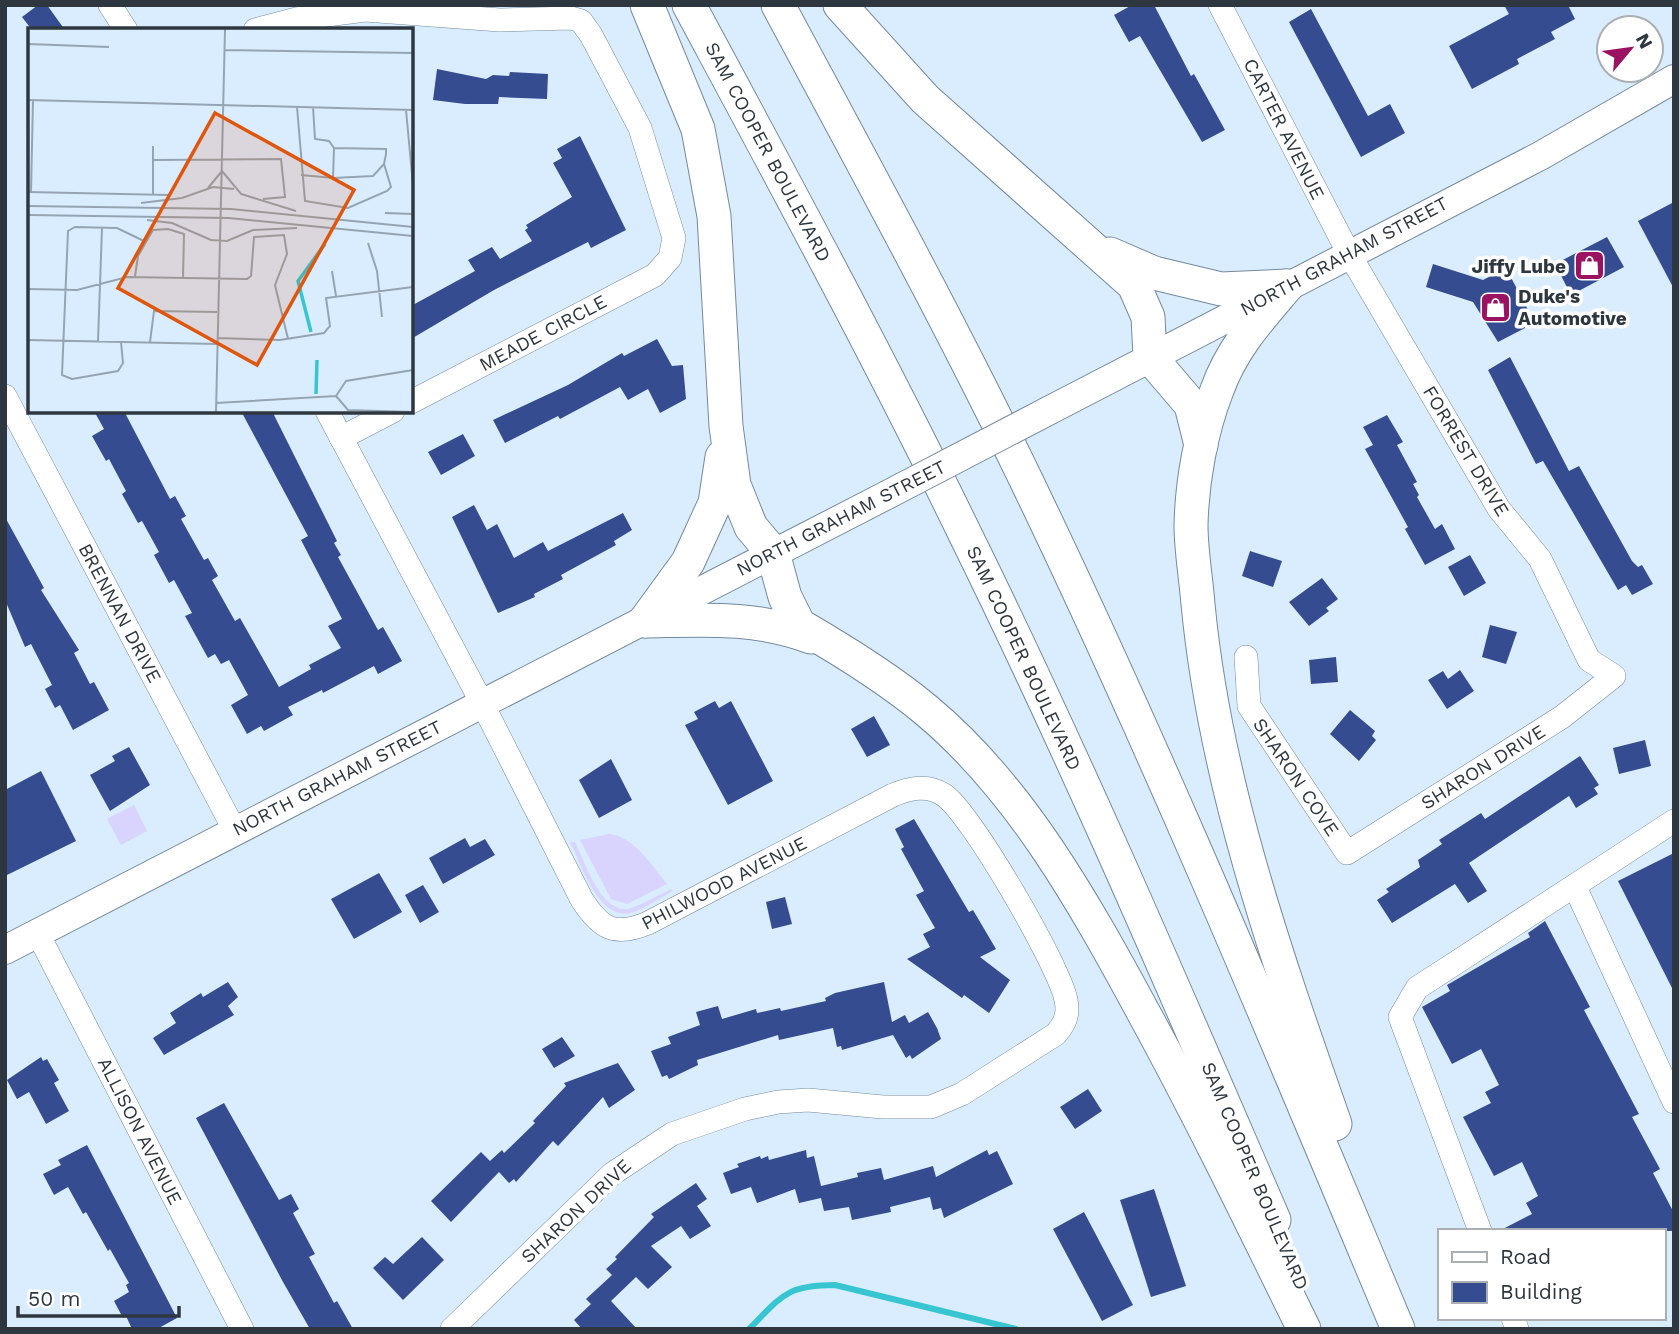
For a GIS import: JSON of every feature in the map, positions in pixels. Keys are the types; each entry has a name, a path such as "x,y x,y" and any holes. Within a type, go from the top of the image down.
{"highway":[{"path":"647,5 698,129 714,216 726,426 734,485 751,527 773,553 785,597 799,625 926,709 971,754 1012,802 1059,868 1111,953 1185,1088 1304,1329"},
{"name":"SAM COOPER BOULEVARD","path":"690,5 965,533 1110,839 1320,1329"},
{"path":"778,5 920,270 1039,506 1200,856 1398,1329"},
{"path":"840,5 925,99 1134,285 1148,317 1150,357 1191,405 1201,445"},
{"path":"1090,245 1154,273 1221,289 1287,286"},
{"path":"1287,286 1242,337 1217,390 1201,445 1191,525 1202,638 1222,763 1289,995 1406,1329"},
{"path":"645,621 688,562 715,503 726,426"},
{"path":"645,621 720,620 777,624 833,645"}],"main road":[{"name":"NORTH GRAHAM STREET","path":"5,950 1540,156 1674,79"}],"street":[{"path":"110,5 125,28"},
{"name":"CARTER AVENUE","path":"1220,5 1348,253"},
{"path":"262,28 296,19 353,11 453,10"},
{"name":"MEADE CIRCLE","path":"413,401 655,275 670,258 674,238 640,128 581,21 571,18 500,20 453,10"},
{"name":"FORREST DRIVE","path":"1348,253 1499,509 1540,559 1590,660 1614,676"},
{"name":"BRENNAN DRIVE","path":"5,396 235,831"},
{"name":"PHILWOOD AVENUE","path":"328,413 482,703 582,900 600,923 621,931 648,923 906,789 931,788 956,804 984,843 1060,982 1066,1001 1066,1022"},
{"path":"341,438 389,413"},
{"name":"SHARON COVE","path":"1246,657 1249,706 1347,853"},
{"name":"SHARON DRIVE","path":"1347,853 1562,717 1614,676"},
{"path":"1479,1229 1400,1017 1417,988 1674,821"},
{"path":"1575,887 1674,1102"},
{"name":"ALLISON AVENUE","path":"38,934 242,1329"},
{"name":"SHARON DRIVE","path":"452,1329 612,1174 662,1139 745,1109 778,1102 808,1100 883,1107 931,1107 962,1094 1010,1064 1056,1034 1066,1022"}],"shaded area":[{"path":"134,805 147,831 121,845 107,819"},
{"path":"609,834 635,846 667,884 627,904 611,899 580,840"},
{"path":"570,842 575,842 589,874 603,896 621,909 646,902 671,889 673,891 634,912 611,910 594,891"}],"building":[{"path":"38,5 47,5 64,28 30,28 22,17"},
{"path":"1132,5 1154,5 1191,76 1194,74 1225,130 1202,142 1140,36 1129,42 1114,15"},
{"path":"1504,5 1568,5 1575,19 1551,32 1555,39 1517,59 1519,64 1472,89 1449,46 1509,14"},
{"path":"1311,9 1368,116 1390,104 1405,133 1361,157 1289,22"},
{"path":"437,69 486,79 493,75 509,76 510,72 548,74 547,99 499,97 498,104 433,100"},
{"path":"580,136 626,230 591,248 588,242 494,290 413,338 413,305 475,271 468,260 492,247 500,259 532,241 525,230 528,228 526,225 572,197 553,163 562,158 557,149"},
{"path":"1674,202 1674,289 1638,221"},
{"name":"Jiffy Lube","path":"1607,237 1624,267 1571,295 1555,264"},
{"path":"1433,264 1483,280 1506,268 1535,323 1498,342 1473,302 1426,287"},
{"path":"657,339 672,366 683,365 686,399 660,413 648,389 628,400 620,387 560,419 558,416 505,443 493,420 568,385 622,353 624,356"},
{"path":"1510,357 1569,471 1579,466 1632,561 1638,567 1642,565 1653,584 1632,595 1626,585 1618,590 1543,461 1536,464 1488,370"},
{"path":"95,413 125,413 170,499 175,496 186,516 181,519 204,560 208,558 218,576 212,580 235,621 240,618 279,687 311,669 309,665 341,648 328,626 342,619 301,540 308,536 242,413 273,413 337,541 334,543 341,555 338,557 378,630 383,627 402,661 378,674 374,666 323,693 322,690 288,707 293,715 264,731 261,726 247,734 231,705 248,695 229,660 221,664 215,654 208,658 185,616 192,613 174,580 169,583 154,555 159,552 142,521 138,523 122,494 126,491 109,459 106,461 92,436 104,429"},
{"path":"1387,415 1403,442 1397,445 1417,482 1413,484 1419,495 1417,497 1435,529 1442,524 1455,549 1425,565 1405,529 1408,527 1365,449 1373,445 1363,427"},
{"path":"463,434 475,456 441,475 428,452"},
{"path":"474,505 487,530 497,524 514,558 543,542 548,551 623,513 632,530 614,541 616,545 561,575 563,579 534,594 535,597 498,613 452,517"},
{"path":"5,517 44,588 41,590 79,650 74,653 90,684 94,682 109,710 73,730 60,705 55,708 45,689 52,685 31,644 25,647 5,600"},
{"path":"1250,551 1282,561 1273,587 1242,576"},
{"path":"1470,555 1486,583 1464,596 1448,567"},
{"path":"1322,578 1338,599 1326,608 1329,611 1309,626 1289,602"},
{"path":"1490,625 1517,632 1506,664 1482,657"},
{"path":"1336,657 1338,682 1311,684 1309,660"},
{"path":"1460,670 1474,691 1447,709 1428,680 1443,671 1448,679"},
{"path":"715,701 719,708 731,701 773,781 728,805 685,725 698,719 694,712"},
{"path":"1350,710 1375,731 1372,736 1376,740 1359,761 1330,734"},
{"path":"874,716 890,745 867,757 851,729"},
{"path":"1645,740 1651,766 1619,774 1613,748"},
{"path":"129,747 150,785 110,811 90,775 115,761 112,756"},
{"path":"1580,756 1599,785 1594,788 1598,794 1576,808 1569,796 1469,863 1487,891 1468,903 1455,884 1392,923 1377,900 1389,892 1386,889 1420,867 1418,860 1442,844 1439,840 1481,813 1485,819"},
{"path":"611,759 632,800 599,818 579,780"},
{"path":"41,771 76,841 5,876 5,790"},
{"path":"914,819 969,912 973,910 996,949 980,957 1010,980 989,1013 964,995 962,998 907,959 930,947 923,934 935,928 916,895 924,891 901,849 904,847 895,829"},
{"path":"465,838 470,847 485,839 495,855 443,884 429,858"},
{"path":"1674,853 1674,992 1618,881"},
{"path":"379,873 402,912 354,939 331,899"},
{"path":"423,885 439,912 420,923 405,895"},
{"path":"785,897 792,924 772,929 766,902"},
{"path":"1545,921 1590,1007 1584,1010 1639,1114 1632,1117 1660,1169 1653,1173 1674,1213 1674,1231 1503,1229 1532,1214 1526,1203 1538,1196 1522,1162 1494,1176 1463,1117 1491,1103 1485,1092 1499,1085 1481,1049 1452,1064 1422,1007 1450,991 1447,985 1530,937 1528,933"},
{"path":"228,982 238,997 228,1006 234,1015 164,1055 153,1038 176,1023 170,1013 201,993 203,997"},
{"path":"884,982 892,1022 905,1015 909,1023 928,1012 941,1039 912,1059 910,1055 906,1058 893,1035 842,1050 841,1046 837,1047 833,1028 779,1040 778,1035 697,1060 698,1065 669,1079 667,1075 662,1077 651,1051 671,1044 668,1037 700,1025 696,1012 718,1006 722,1019 756,1009 757,1013 780,1008 781,1011 826,1001 825,998 835,993"},
{"path":"562,1037 575,1056 554,1068 542,1049"},
{"path":"41,1057 43,1061 47,1059 59,1080 54,1083 69,1111 46,1124 29,1092 17,1099 7,1080"},
{"path":"618,1063 635,1090 609,1108 603,1097 558,1146 553,1141 516,1182 514,1179 509,1183 499,1172 451,1222 431,1201 481,1152 490,1161 502,1150 504,1153 535,1123 533,1121 566,1086 564,1083"},
{"path":"1088,1089 1102,1111 1075,1129 1060,1107"},
{"path":"224,1103 279,1200 291,1194 299,1209 293,1213 315,1254 309,1257 334,1303 337,1301 353,1329 310,1329 283,1282 196,1118"},
{"path":"87,1145 177,1318 157,1329 132,1329 126,1316 123,1318 114,1301 129,1292 126,1285 129,1283 110,1249 108,1251 68,1187 54,1195 43,1174 61,1165 58,1160"},
{"path":"806,1150 807,1158 814,1156 821,1186 858,1177 857,1173 881,1168 884,1180 933,1166 936,1177 987,1150 989,1155 997,1151 1013,1184 944,1218 941,1208 933,1210 930,1197 890,1207 891,1212 852,1220 849,1207 824,1211 821,1198 799,1203 795,1189 757,1203 751,1187 731,1194 723,1173 739,1167 737,1164 760,1156 761,1159 768,1156 769,1160"},
{"path":"696,1183 707,1199 697,1206 711,1226 690,1239 681,1226 651,1246 672,1267 648,1289 636,1277 611,1301 637,1329 582,1329 574,1320 591,1304 586,1299 612,1275 606,1269 617,1259 615,1257 654,1217 651,1214"},
{"path":"1154,1189 1186,1286 1151,1297 1120,1200"},
{"path":"1084,1212 1133,1305 1102,1321 1053,1229"},
{"path":"422,1237 444,1260 403,1300 373,1268 385,1257 393,1264"}],"waterway":[{"path":"749,1329 769,1308 795,1290 835,1285 1016,1329"}],"place":[{"name":"Jiffy Lube","path":"1589,266"},
{"name":"Duke's Automotive","path":"1495,307"}]}
